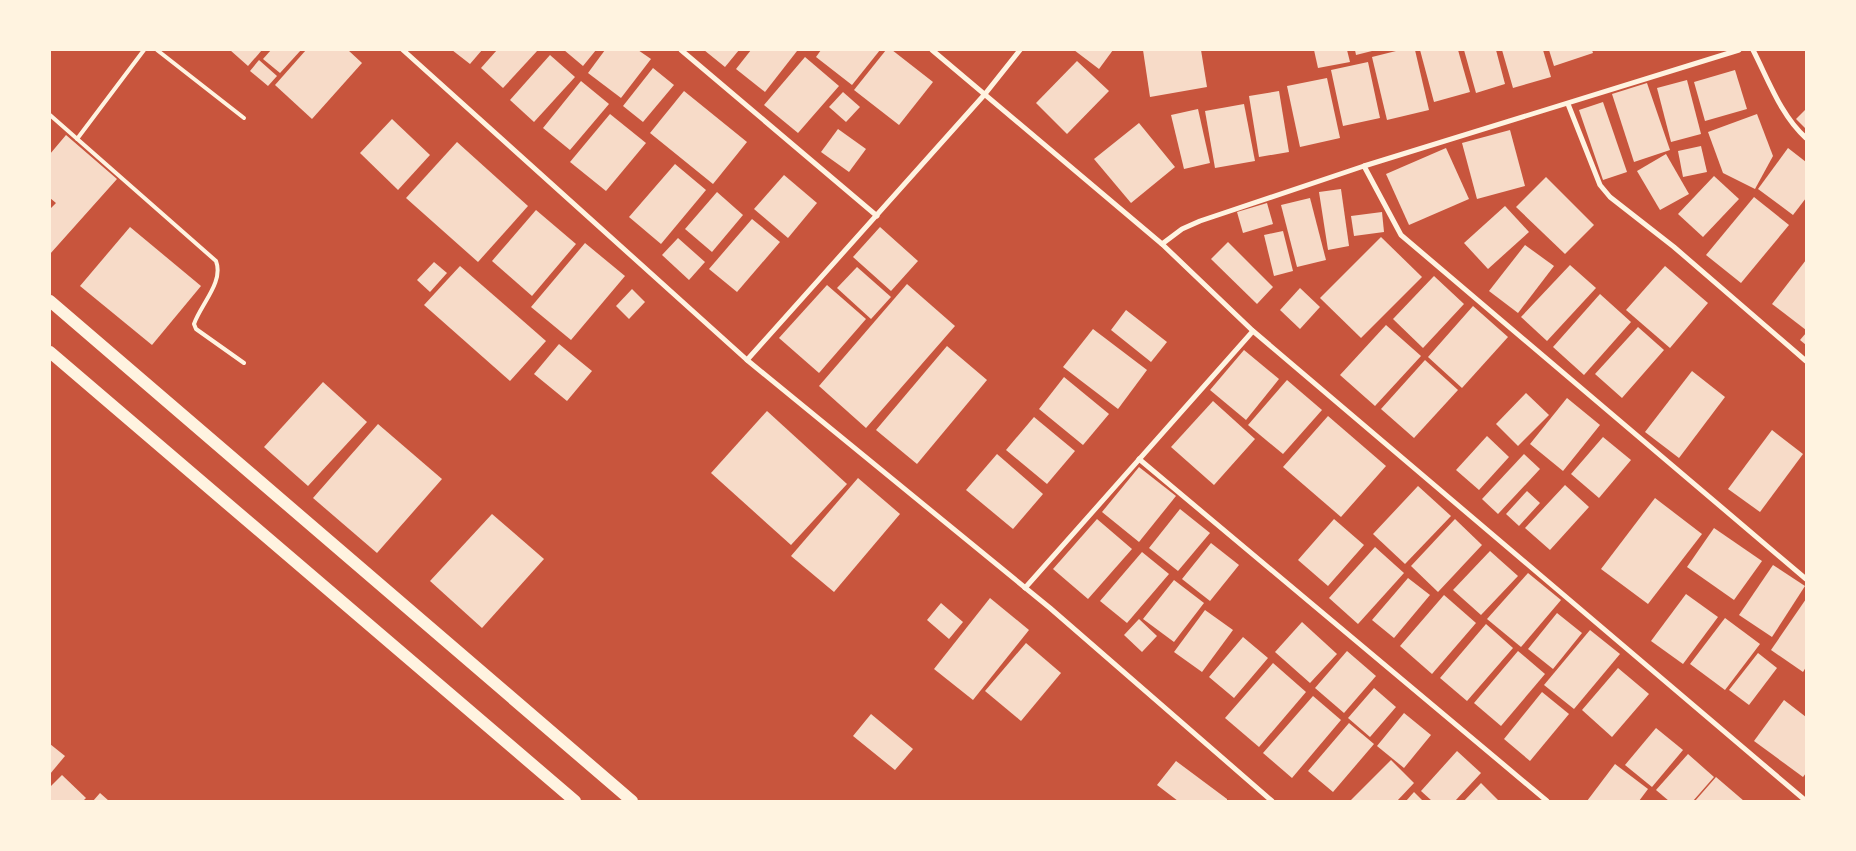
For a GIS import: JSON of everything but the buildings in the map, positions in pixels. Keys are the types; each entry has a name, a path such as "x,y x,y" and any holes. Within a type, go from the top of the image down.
{"main road":[{"path":"50,301 632,801"},
{"path":"50,352 575,801"}],"street":[{"path":"403,50 746,360 1025,588 1272,801"},
{"path":"680,50 876,216"},
{"path":"932,50 1162,244 1253,331 1806,801"},
{"path":"746,360 985,94 1020,50"},
{"path":"1162,244 1182,229 1200,221 1364,166 1739,50"},
{"path":"1753,50 1785,111 1797,129 1806,138"},
{"path":"1568,104 1600,185 1610,197 1674,247 1806,361"},
{"path":"1364,166 1401,235 1806,578"},
{"path":"1025,588 1253,331"},
{"path":"1139,459 1548,801"}],"lane":[{"path":"77,139 144,50"},
{"path":"157,50 244,118"},
{"path":"50,116 216,261 219,269 218,278 194,324 196,329 244,363"}]}
